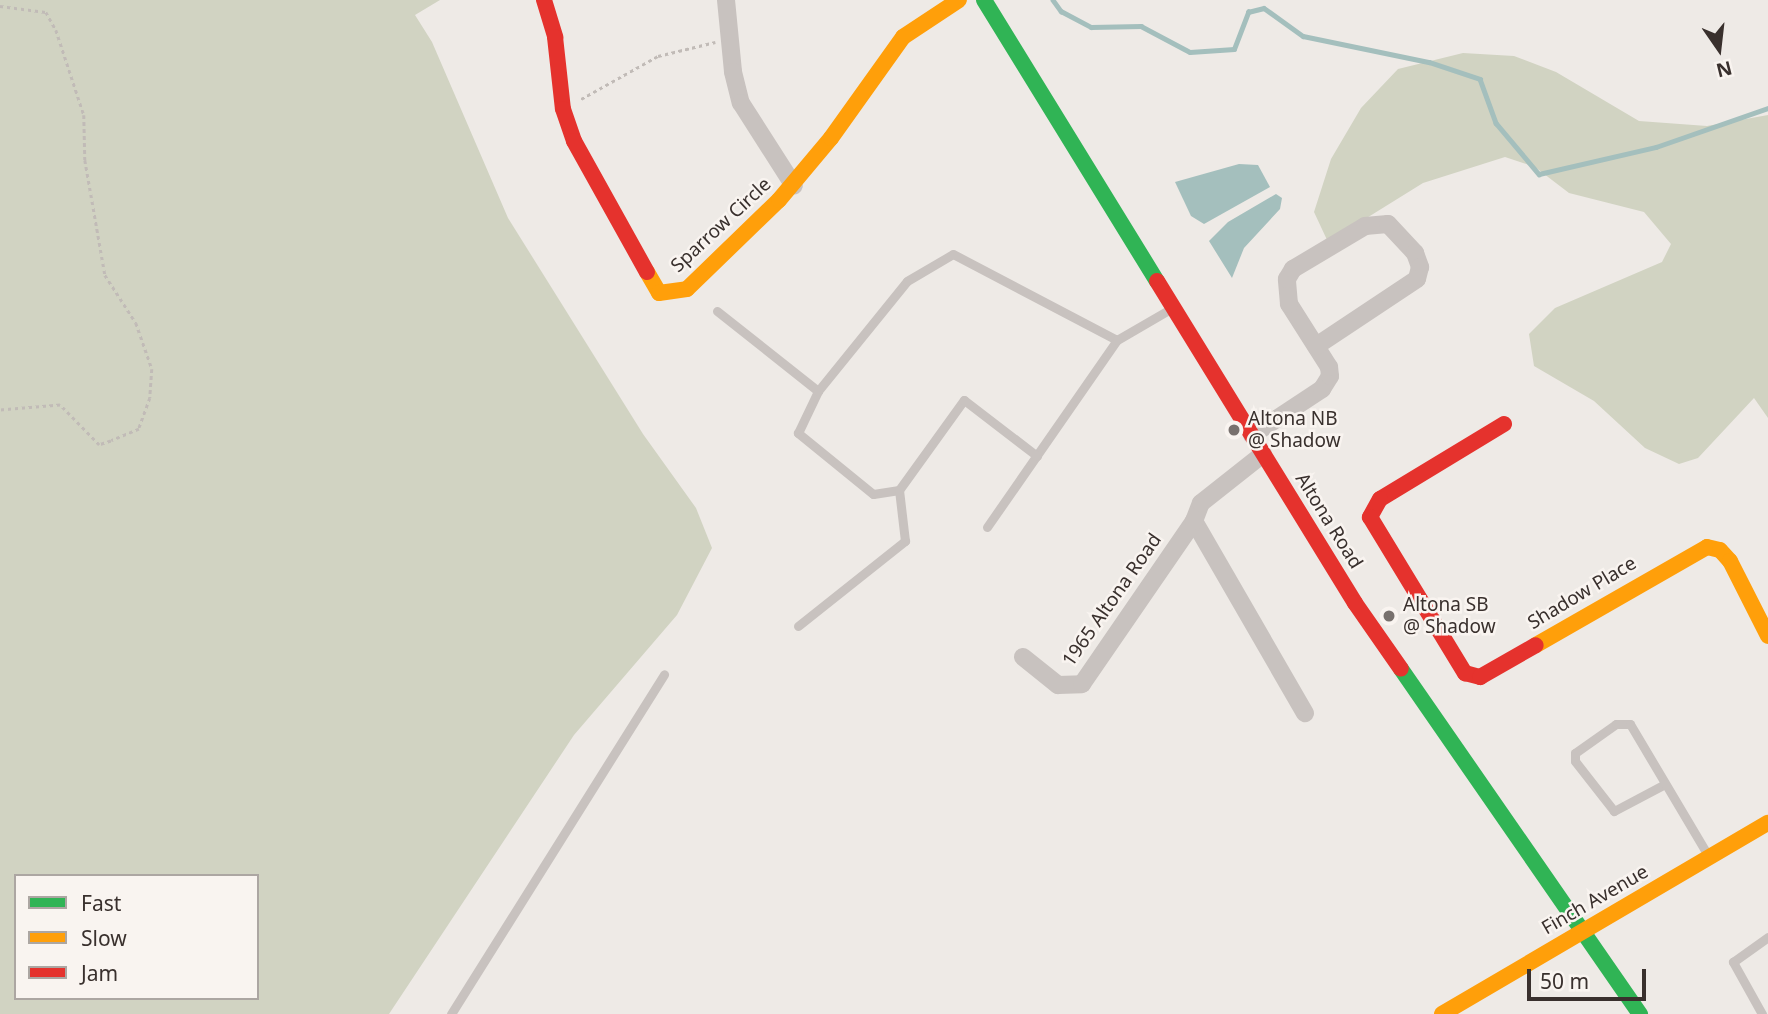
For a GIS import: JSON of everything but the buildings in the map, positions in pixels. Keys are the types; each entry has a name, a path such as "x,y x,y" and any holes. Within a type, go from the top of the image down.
{"street":[{"name":"Sparrow Circle","path":"544,0 555,37 563,109 592,177 659,293 687,289 794,186 903,37 959,0"},
{"path":"726,0 729,39 741,103 794,186"},
{"name":"Altona Road","path":"984,0 1355,603 1581,934 1640,1014"},
{"path":"1252,435 1327,382 1329,367 1289,304 1287,279 1293,269 1365,226 1388,224 1415,253 1420,267 1417,279 1316,346"},
{"name":"Shadow Place","path":"1504,424 1380,499 1370,517 1374,530 1465,673 1480,677 1689,554 1707,547 1720,550 1730,561 1768,636"},
{"name":"1965 Altona Road","path":"1023,657 1058,685 1082,684 1194,521 1201,503 1263,454"},
{"path":"1194,521 1305,713"},
{"name":"Finch Avenue","path":"1442,1014 1768,822"}],"lane":[{"path":"899,490 873,494 798,433 818,391 907,281 953,254 1117,340"},
{"path":"987,527 1117,340 1173,307"},
{"path":"717,311 818,391"},
{"path":"797,626 905,541 899,490 964,400 1037,456"},
{"path":"451,1014 664,674"},
{"path":"1665,784 1614,811 1575,761 1575,753 1616,724 1630,724 1709,857"},
{"path":"1762,1014 1733,962 1768,937"}],"path":[{"path":"0,6 46,12 56,30 84,115 85,160 105,275 136,323 152,369 149,398 139,429 99,445 60,405 0,410"},
{"path":"563,109 659,56 729,39"}],"green space":[{"path":"0,0 440,0 415,15 432,42 508,218 643,434 696,508 712,548 677,615 574,735 389,1014 0,1014"},
{"path":"1463,53 1514,56 1556,72 1639,121 1707,126 1768,115 1768,418 1754,398 1698,458 1679,464 1645,448 1594,401 1534,366 1529,334 1555,308 1662,262 1671,244 1644,212 1569,193 1535,167 1505,157 1423,183 1328,242 1314,212 1331,159 1361,108 1398,69"}],"water":[{"path":"1239,164 1258,165 1270,187 1204,224 1191,216 1175,182"},
{"path":"1276,194 1282,198 1280,209 1244,248 1232,278 1209,241 1228,222"}],"waterway":[{"path":"1053,0 1061,11 1091,27 1141,26 1190,52 1234,49 1248,12 1264,8 1303,36 1429,62 1480,79 1496,123 1539,174 1656,147 1768,108"}],"traffic: fast":[{"path":"984,0 1157,281"},
{"path":"1401,669 1640,1014"}],"traffic: slow":[{"path":"647,272 659,293 687,289 779,200 831,138 903,37 959,0"},
{"path":"1536,645 1707,547 1720,550 1730,561 1768,636"},
{"path":"1442,1014 1768,823"}],"traffic: jam":[{"path":"544,0 555,37 563,109 574,141 647,272"},
{"path":"1157,281 1355,603 1401,669"},
{"path":"1504,424 1380,499 1370,517 1465,673 1480,677 1536,645"}],"place":[{"name":"Altona NB @ Shadow","path":"1234,430"},
{"name":"Altona SB @ Shadow","path":"1389,616"}]}
